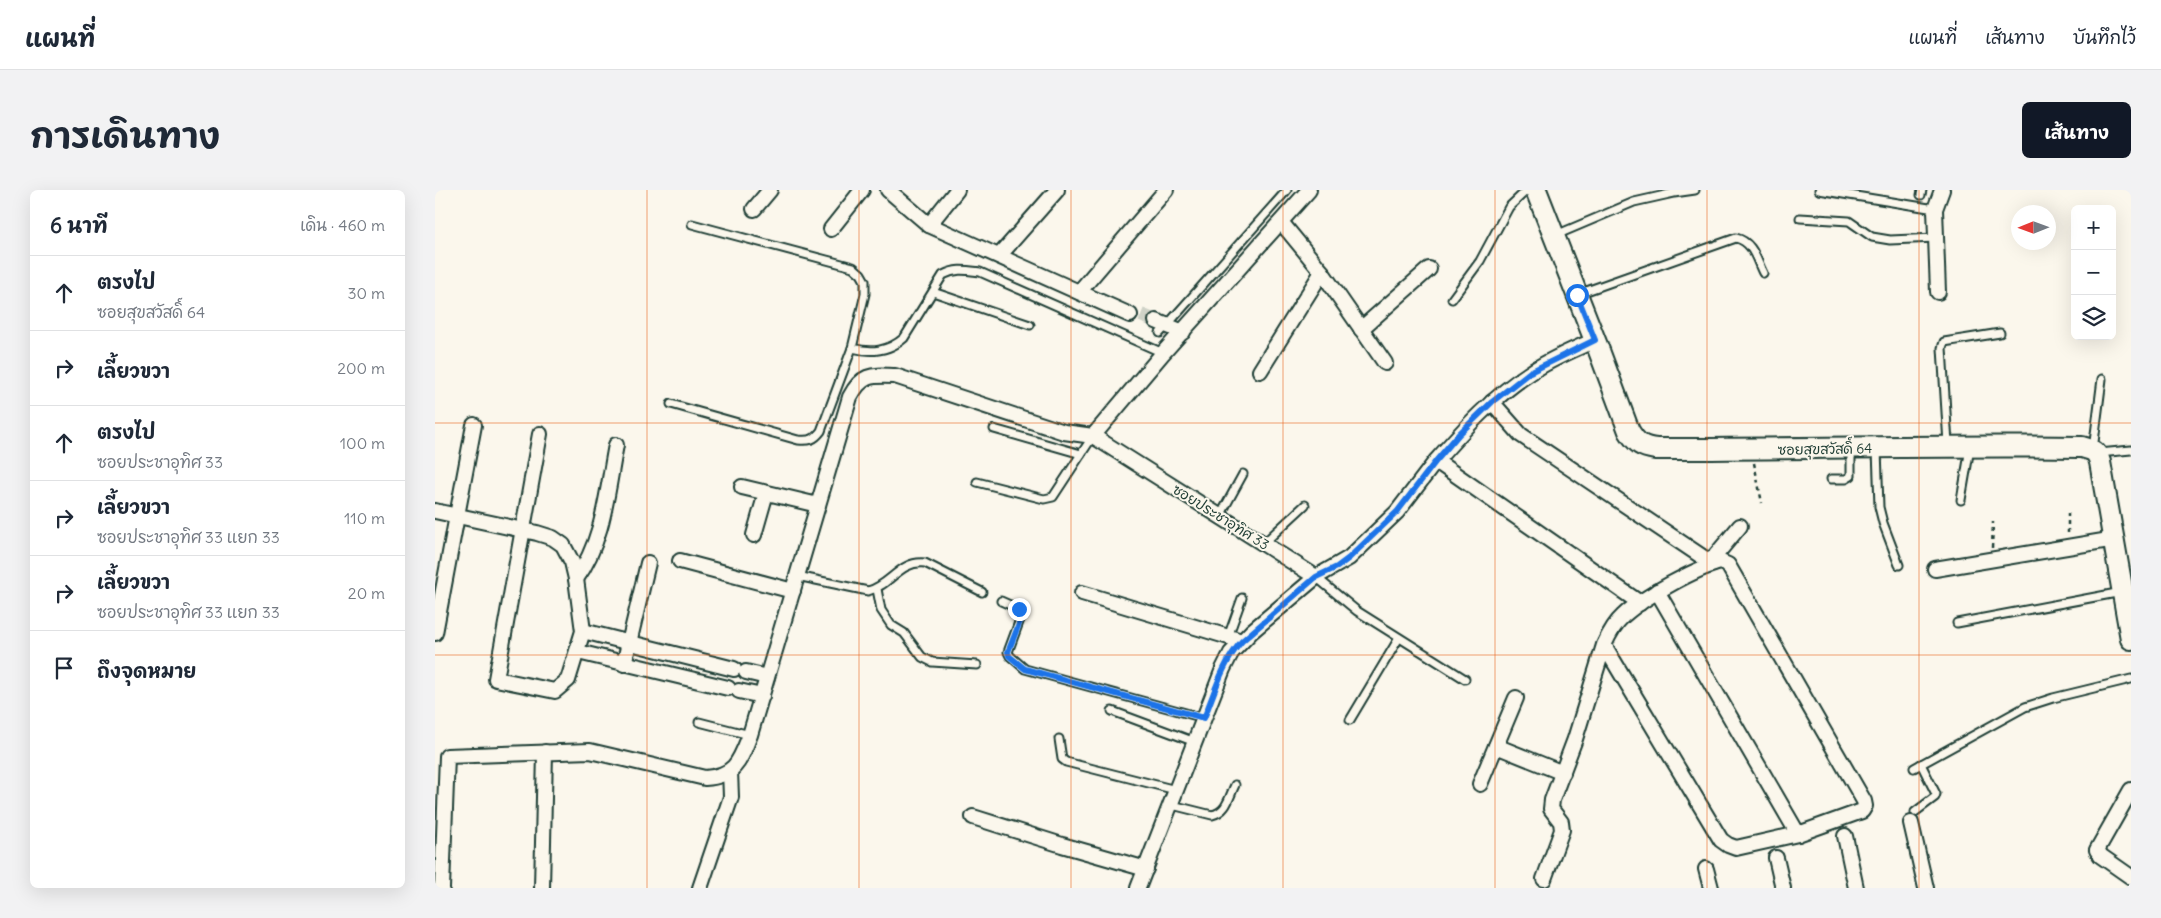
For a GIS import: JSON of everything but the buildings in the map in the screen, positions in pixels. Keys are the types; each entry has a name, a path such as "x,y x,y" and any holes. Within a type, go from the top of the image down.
{"street":[{"path":"754,209 770,190"},
{"path":"831,229 862,190"},
{"path":"888,190 929,225 1136,318"},
{"path":"929,225 957,190"},
{"path":"999,256 1057,190"},
{"path":"1079,292 1166,190"},
{"path":"442,888 441,756 590,751 705,778 719,777 730,771 740,761 762,696 850,397 857,383 868,376 895,376 1064,432 1093,436 1163,353 1309,190"},
{"name":"ซอยสุขสวัสดิ์ 64","path":"1535,190 1629,431 1635,442 1642,447 1656,449 1948,446 2082,447 2095,452"},
{"path":"1938,292 1935,209 1942,190"},
{"path":"1281,222 1322,272 1385,363"},
{"path":"1361,329 1429,270"},
{"path":"1260,371 1322,272"},
{"path":"1159,327 1179,336"},
{"path":"1138,888 1172,805 1176,790 1223,669 1231,653 1242,641 1316,577 1337,567 1349,558 1397,512 1459,434 1492,402 1536,369 1595,340"},
{"path":"1492,402 1521,434 1712,563"},
{"path":"435,633 439,591 457,514 474,425"},
{"path":"435,511 457,514 523,530 553,538 563,545 572,562 576,579 583,631 568,680 555,690 496,679 523,530 540,434"},
{"name":"ซอยประชาอุทิศ 33","path":"1093,436 1316,577"},
{"path":"576,579 587,564 598,539 616,445"},
{"path":"2095,452 2115,539 2131,639"},
{"path":"1436,461 1640,603"},
{"path":"742,487 818,505"},
{"path":"754,535 766,493"},
{"path":"1712,563 1740,526"},
{"path":"1935,569 2115,539"},
{"path":"680,562 793,591"},
{"path":"1544,878 1562,830 1561,822 1551,809 1604,645 1616,623 1640,603 1712,563 1721,562 1728,565 1864,801 1865,806 1862,811 1798,834 1736,848 1728,845 1721,840 1604,645"},
{"path":"624,664 648,563"},
{"path":"1657,592 1798,834"},
{"path":"1082,593 1242,641"},
{"path":"583,631 767,677"},
{"path":"578,652 762,696"},
{"path":"719,665 727,688"},
{"path":"1480,784 1516,698"},
{"path":"1496,746 1563,772"},
{"path":"542,888 545,752"},
{"path":"699,888 731,797 730,771"},
{"path":"2131,790 2097,850 2101,856 2131,877"},
{"path":"973,817 1062,846 1146,869"},
{"path":"1913,818 1926,888"},
{"path":"1845,836 1857,888"},
{"path":"1776,858 1783,888"},
{"path":"1706,869 1711,888"}],"lane":[{"path":"1159,327 1287,190"},
{"path":"1452,299 1480,261 1509,207 1527,190"},
{"path":"1554,236 1634,202 1674,192 1695,190"},
{"path":"1819,190 1935,209"},
{"path":"1800,218 1849,221 1872,237 1881,239 1936,238"},
{"path":"671,404 798,440 809,441 815,439 821,431 852,348 865,294 865,281 861,274 853,267 692,224"},
{"path":"1577,295 1737,238 1745,240 1750,246 1763,273"},
{"path":"852,348 869,352 895,346 904,338 943,276 953,270 980,272 1163,353"},
{"path":"933,292 1030,325"},
{"path":"1948,446 1942,348 1944,342 2000,333"},
{"path":"2102,379 2095,452 2131,450"},
{"path":"994,429 1081,454"},
{"path":"977,482 1044,499 1053,497 1093,436"},
{"path":"1961,500 1970,447"},
{"path":"1831,479 1846,479 1851,476 1851,448"},
{"path":"1877,448 1879,498 1883,523 1899,566"},
{"path":"1220,516 1243,474"},
{"path":"1263,544 1305,505"},
{"path":"797,576 868,591 877,589 890,576 915,562 925,563 982,592"},
{"path":"1316,577 1357,611 1465,679"},
{"path":"877,589 881,610 891,625 904,633 923,658 932,662 977,665"},
{"path":"1957,623 2123,592"},
{"path":"1228,637 1241,598"},
{"path":"1001,601 1019,609 1023,614 1008,652 1009,656 1025,669 1204,718"},
{"path":"1351,720 1399,638"},
{"path":"1913,818 1936,794 1918,766 2025,707 2053,698 2131,679"},
{"path":"1112,711 1195,742"},
{"path":"699,722 750,735"},
{"path":"1059,739 1062,759 1065,762 1176,790"},
{"path":"1172,805 1218,814 1224,809 1235,785"}],"path":[{"path":"1752,449 1762,503"},
{"path":"2068,513 2068,547"},
{"path":"1991,560 1993,522"}],"tunnel":[{"path":"1141,315 1156,321"}],"route":[{"path":"1019,609 1023,614 1022,620 1008,652 1009,656 1025,669 1204,718 1231,653 1252,631 1316,577 1337,567 1349,558 1397,512 1459,434 1492,402 1530,372 1595,340 1577,295"}]}
